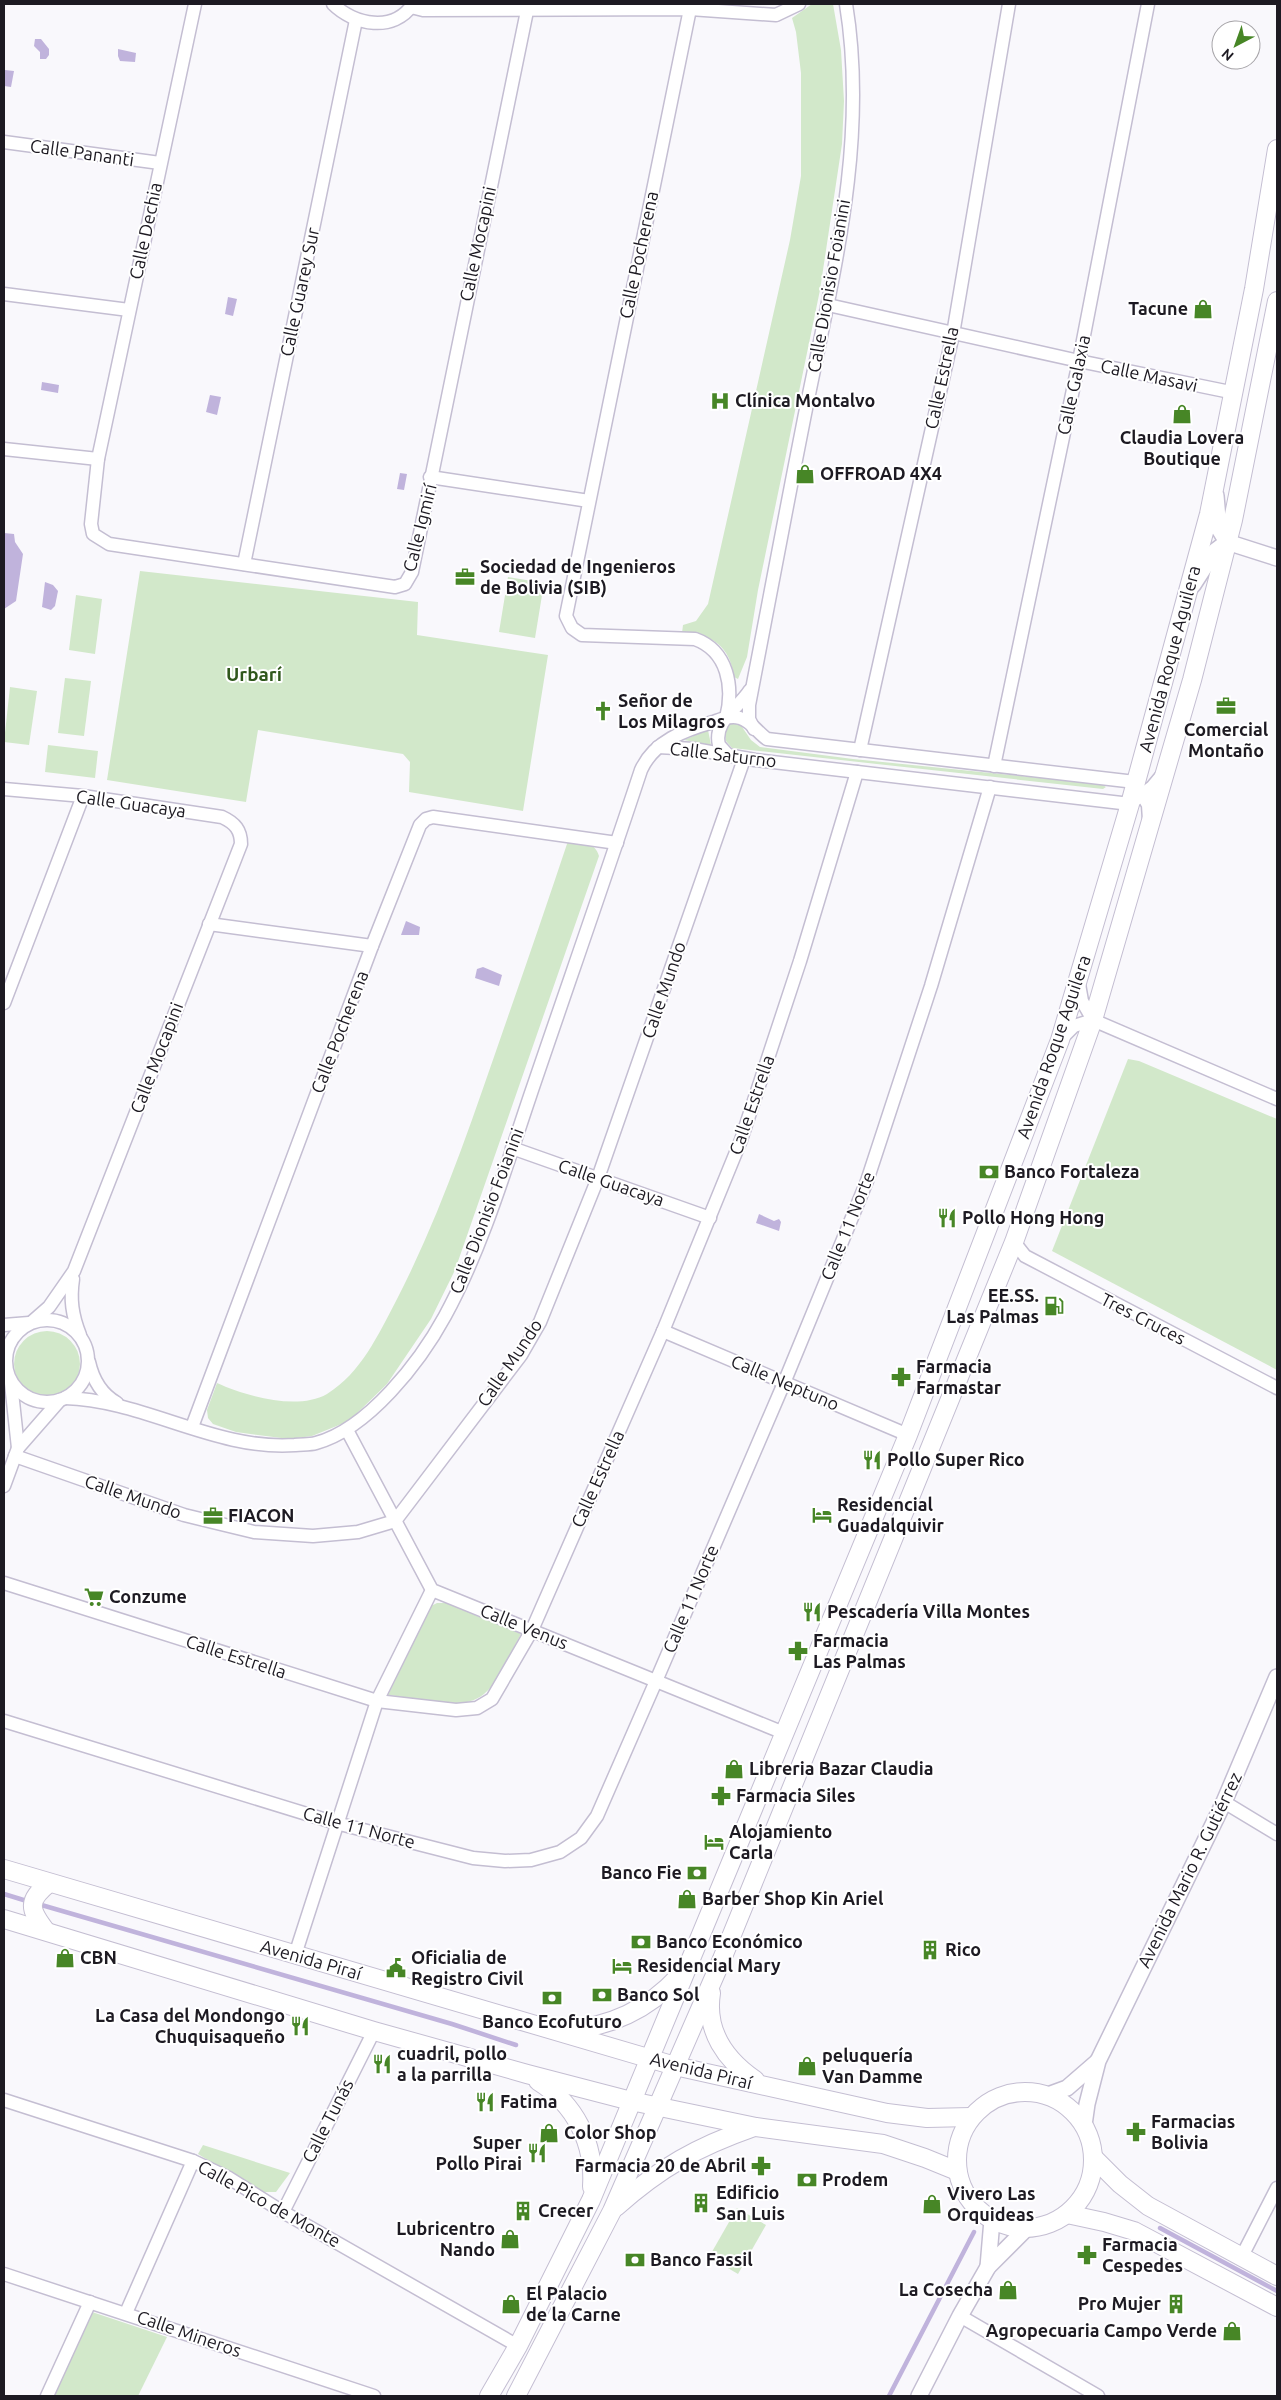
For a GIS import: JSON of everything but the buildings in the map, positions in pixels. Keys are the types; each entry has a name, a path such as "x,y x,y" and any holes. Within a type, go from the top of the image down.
{"main road":[{"name":"Avenida Roque Aguilera","path":"492,2393 518,2346 591,2200 908,1436 1060,1040 1137,794 1215,487 1235,393 1277,149"},
{"path":"1254,289 1262,293 1265,299 1264,373"},
{"name":"Avenida Roque Aguilera","path":"519,2395 612,2211 713,1979 1014,1242 1093,1020 1192,680 1228,542 1264,373 1277,301"},
{"path":"15,1875 26,1900 9,1917 374,2031 526,2074 657,2107 756,2127 884,2144 957,2171"},
{"name":"Avenida Piraí","path":"15,1875 45,1887 294,1956 675,2066 887,2113 927,2118 972,2117"},
{"path":"42,1926 34,1915 32,1906 34,1898 45,1887"},
{"path":"554,2031 579,2030 604,2024 628,2015 650,2003 669,1987 686,1968"},
{"path":"713,1979 709,2003 712,2027 722,2049 736,2067 750,2077 779,2089"},
{"path":"526,2074 553,2090 573,2113 587,2140 593,2170 591,2200"},
{"path":"1027,2092 1048,2095 1062,2102 1075,2112 1084,2125 1091,2141 1094,2158 1091,2179 1082,2198 1067,2214 1048,2225 1026,2229 1008,2228 982,2214 966,2195 957,2171 956,2152 961,2134 972,2117 987,2103 1006,2094 1027,2092"},
{"path":"612,2211 643,2182 678,2159 716,2140 756,2127"},
{"path":"1094,2158 1120,2184 1148,2206 1277,2276"},
{"path":"1134,2231 1138,2217 1148,2206"},
{"path":"1067,2214 1134,2231 1277,2307"}],"street":[{"name":"Calle Dechia","path":"98,459 195,4"},
{"path":"334,4 343,13 356,20 371,24 386,22 399,17 412,5 423,10 690,9 776,15 798,4"},
{"name":"Calle Dionisio Foianini","path":"756,731 750,719 749,705 828,305 844,214 853,122 852,42 846,4"},
{"name":"Calle Estrella","path":"860,750 953,334 1009,4"},
{"name":"Calle Galaxia","path":"994,766 1080,362 1148,4"},
{"name":"Calle Pocherena","path":"589,501 690,9"},
{"name":"Calle Mocapini","path":"430,477 527,11"},
{"name":"Calle Guarey Sur","path":"244,564 356,20"},
{"name":"Calle Pananti","path":"4,142 160,163"},
{"path":"4,294 129,310"},
{"name":"Calle Masavi","path":"828,305 1080,362 1235,393"},
{"path":"4,449 98,459"},
{"name":"Calle Igmirí","path":"98,459 91,524 93,534 109,544 395,587 405,584 412,572 430,477 589,501"},
{"path":"1215,487 1219,529 1228,542 1277,558"},
{"path":"589,501 566,616 572,628 582,635 695,639 712,649 724,664 730,687 730,702 726,718 721,723 717,738 719,745 730,756"},
{"path":"1187,596 1215,551 1228,542"},
{"path":"730,687 754,680"},
{"name":"Calle Dionisio Foianini","path":"726,718 742,702 754,680"},
{"name":"Calle Saturno","path":"658,747 692,728 726,718 740,718 747,721 756,731 768,739 994,766 1137,794"},
{"name":"Calle Dionisio Foianini","path":"62,1399 92,1400 124,1407 234,1440 275,1446 315,1444 347,1430 401,1378 425,1349 445,1317 467,1273 646,758 658,747"},
{"name":"Calle Saturno","path":"658,747 694,749 744,759 990,788 1137,794"},
{"name":"Calle Mundo","path":"17,1452 184,1515 254,1532 313,1536 358,1532 395,1521 521,1355 540,1322 598,1178 744,759"},
{"path":"1149,828 1150,815 1137,794 1166,769"},
{"name":"Calle Estrella","path":"4,1583 377,1702 439,1708 477,1708 492,1698 498,1691 532,1630 663,1331 741,1140 788,998 857,772"},
{"name":"Calle 11 Norte","path":"4,1721 336,1823 473,1858 505,1861 531,1860 560,1852 581,1838 597,1816 656,1682 784,1383 867,1181 931,986 990,788"},
{"name":"Calle Guacaya","path":"4,790 83,796 222,817 237,827 241,836 241,844"},
{"path":"4,1003 83,796"},
{"name":"Calle Pocherena","path":"192,1428 372,946 420,825 426,819 433,817 617,843"},
{"name":"Calle Mocapini","path":"31,1322 49,1307 74,1271 241,844"},
{"path":"209,924 372,946"},
{"path":"1079,981 1082,1001 1093,1020 1277,1099"},
{"path":"1060,1040 1074,1026 1093,1020"},
{"name":"Calle Guacaya","path":"512,1148 710,1218"},
{"name":"Tres Cruces","path":"1014,1242 1025,1256 1277,1388"},
{"name":"Calle Mocapini","path":"74,1271 71,1294 72,1316 80,1337"},
{"path":"4,1325 46,1319 60,1321 80,1337 88,1358 83,1381 62,1399 17,1452 4,1486"},
{"path":"17,1452 16,1411 6,1366 6,1352 10,1340 18,1330 31,1322"},
{"name":"Calle Neptuno","path":"663,1331 908,1436"},
{"name":"Calle Dionisio Foianini","path":"88,1358 91,1373 99,1387 110,1399 124,1407"},
{"path":"8,1377 20,1392 32,1399 46,1402 62,1399"},
{"path":"294,1956 377,1702 432,1590 347,1430"},
{"name":"Calle Venus","path":"432,1590 656,1682 784,1732"},
{"name":"Avenida Mario R. Gutiérrez","path":"1084,2125 1087,2104 1098,2061 1224,1802 1277,1677"},
{"path":"1224,1802 1277,1834"},
{"name":"Calle Tunás","path":"283,2212 374,2031"},
{"name":"Avenida Mario R. Gutiérrez","path":"1048,2095 1067,2088 1098,2061"},
{"name":"Calle Pico de Monte","path":"4,2100 194,2161 230,2178 283,2212 518,2346"},
{"path":"126,2313 194,2161"},
{"path":"1242,2258 1277,2188"},
{"path":"988,2267 992,2220"},
{"path":"919,2396 960,2316 988,2267 1026,2229"},
{"name":"Calle Mineros","path":"4,2274 374,2396"},
{"path":"47,2396 90,2302"},
{"path":"960,2316 1098,2396"}],"green space":[{"path":"812,4 833,4 841,50 844,101 842,144 820,290 758,590 747,657 738,679 734,677 728,657 718,644 702,636 682,633 683,625 696,621 708,604 790,240 801,176 801,73 796,32 792,18"},
{"path":"140,571 418,602 417,635 548,655 523,811 409,792 410,762 403,754 258,730 246,802 107,780"},
{"path":"508,577 544,583 535,638 499,632"},
{"path":"76,595 102,599 95,654 69,650"},
{"path":"65,678 91,681 84,736 58,733"},
{"path":"10,687 37,691 29,745 4,742"},
{"path":"730,723 740,724 751,740 760,747 853,759 1101,784 1106,787 1103,789 732,748 726,741 724,730"},
{"path":"708,730 711,745 684,740"},
{"path":"48,745 98,751 95,778 45,772"},
{"path":"569,838 591,845 599,856 455,1270 431,1319 387,1384 349,1421 312,1436 289,1439 236,1432 213,1424 208,1418 207,1410 217,1383 242,1393 272,1400 301,1401 315,1399 327,1394 339,1385 350,1375 368,1352 396,1301 442,1201 468,1132"},
{"path":"1128,1059 1139,1061 1277,1119 1277,1370 1052,1251"},
{"path":"40,1331 54,1331 66,1336 75,1345 80,1357 78,1377 71,1388 54,1397 40,1397 28,1392 19,1383 14,1371 14,1357 19,1345 28,1336"},
{"path":"437,1603 446,1603 521,1634 505,1666 484,1694 474,1700 463,1703 438,1703 388,1695 431,1606"},
{"path":"203,2145 290,2173 276,2192 260,2192 198,2154"},
{"path":"737,2208 766,2225 738,2274 709,2257"},
{"path":"92,2312 167,2337 138,2396 53,2396"}],"shaded area":[{"path":"35,39 41,39 49,49 49,55 46,59 40,59 40,52 34,46"},
{"path":"118,49 136,53 135,62 120,61"},
{"path":"5,70 14,71 11,87 4,86"},
{"path":"228,297 237,299 233,316 225,314"},
{"path":"42,382 59,385 58,393 41,390"},
{"path":"210,395 221,397 217,415 206,412"},
{"path":"400,473 407,474 404,490 397,489"},
{"path":"4,533 14,534 15,542 23,554 16,601 4,609"},
{"path":"45,582 53,585 58,591 55,606 51,610 42,607"},
{"path":"406,921 420,927 419,935 401,935"},
{"path":"483,967 502,975 499,986 475,978 477,969"},
{"path":"759,1214 774,1221 779,1219 781,1222 779,1231 756,1223"}],"waterway":[{"path":"4,1894 30,1902"},
{"path":"38,1904 452,2024 516,2045"},
{"path":"1160,2228 1277,2291"},
{"path":"889,2396 974,2232"}],"place":[{"name":"Tacune","path":"1203,309"},
{"name":"Clínica Montalvo","path":"720,401"},
{"name":"Claudia Lovera Boutique","path":"1182,414"},
{"name":"OFFROAD 4X4","path":"805,474"},
{"name":"Sociedad de Ingenieros de Bolivia (SIB)","path":"465,577"},
{"name":"Comercial Montaño","path":"1226,706"},
{"name":"Señor de Los Milagros","path":"603,711"},
{"name":"Banco Fortaleza","path":"989,1172"},
{"name":"Pollo Hong Hong","path":"947,1218"},
{"name":"EE.SS. Las Palmas","path":"1054,1306"},
{"name":"Farmacia Farmastar","path":"901,1377"},
{"name":"Pollo Super Rico","path":"872,1460"},
{"name":"Residencial Guadalquivir","path":"822,1515"},
{"name":"FIACON","path":"213,1516"},
{"name":"Conzume","path":"94,1597"},
{"name":"Pescadería Villa Montes","path":"812,1612"},
{"name":"Farmacia Las Palmas","path":"798,1651"},
{"name":"Libreria Bazar Claudia","path":"734,1769"},
{"name":"Farmacia Siles","path":"721,1796"},
{"name":"Alojamiento Carla","path":"714,1842"},
{"name":"Banco Fie","path":"697,1873"},
{"name":"Barber Shop Kin Ariel","path":"687,1899"},
{"name":"Banco Económico","path":"641,1942"},
{"name":"Rico","path":"930,1950"},
{"name":"CBN","path":"65,1958"},
{"name":"Residencial Mary","path":"622,1966"},
{"name":"Oficialia de Registro Civil","path":"396,1968"},
{"name":"Banco Sol","path":"602,1995"},
{"name":"Banco Ecofuturo","path":"552,1998"},
{"name":"La Casa del Mondongo Chuquisaqueño","path":"300,2026"},
{"name":"cuadril, pollo a la parrilla","path":"382,2064"},
{"name":"peluquería Van Damme","path":"807,2066"},
{"name":"Fatima","path":"485,2102"},
{"name":"Farmacias Bolivia","path":"1136,2132"},
{"name":"Color Shop","path":"549,2133"},
{"name":"Super Pollo Pirai","path":"537,2153"},
{"name":"Farmacia 20 de Abril","path":"761,2166"},
{"name":"Prodem","path":"807,2180"},
{"name":"Edificio San Luis","path":"701,2203"},
{"name":"Vivero Las Orquideas","path":"932,2204"},
{"name":"Crecer","path":"523,2211"},
{"name":"Lubricentro Nando","path":"510,2239"},
{"name":"Farmacia Cespedes","path":"1087,2255"},
{"name":"Banco Fassil","path":"635,2260"},
{"name":"La Cosecha","path":"1008,2290"},
{"name":"El Palacio de la Carne","path":"511,2304"},
{"name":"Pro Mujer","path":"1176,2304"},
{"name":"Agropecuaria Campo Verde","path":"1232,2331"}],"district":[{"name":"Urbarí","path":"254,674"}]}
